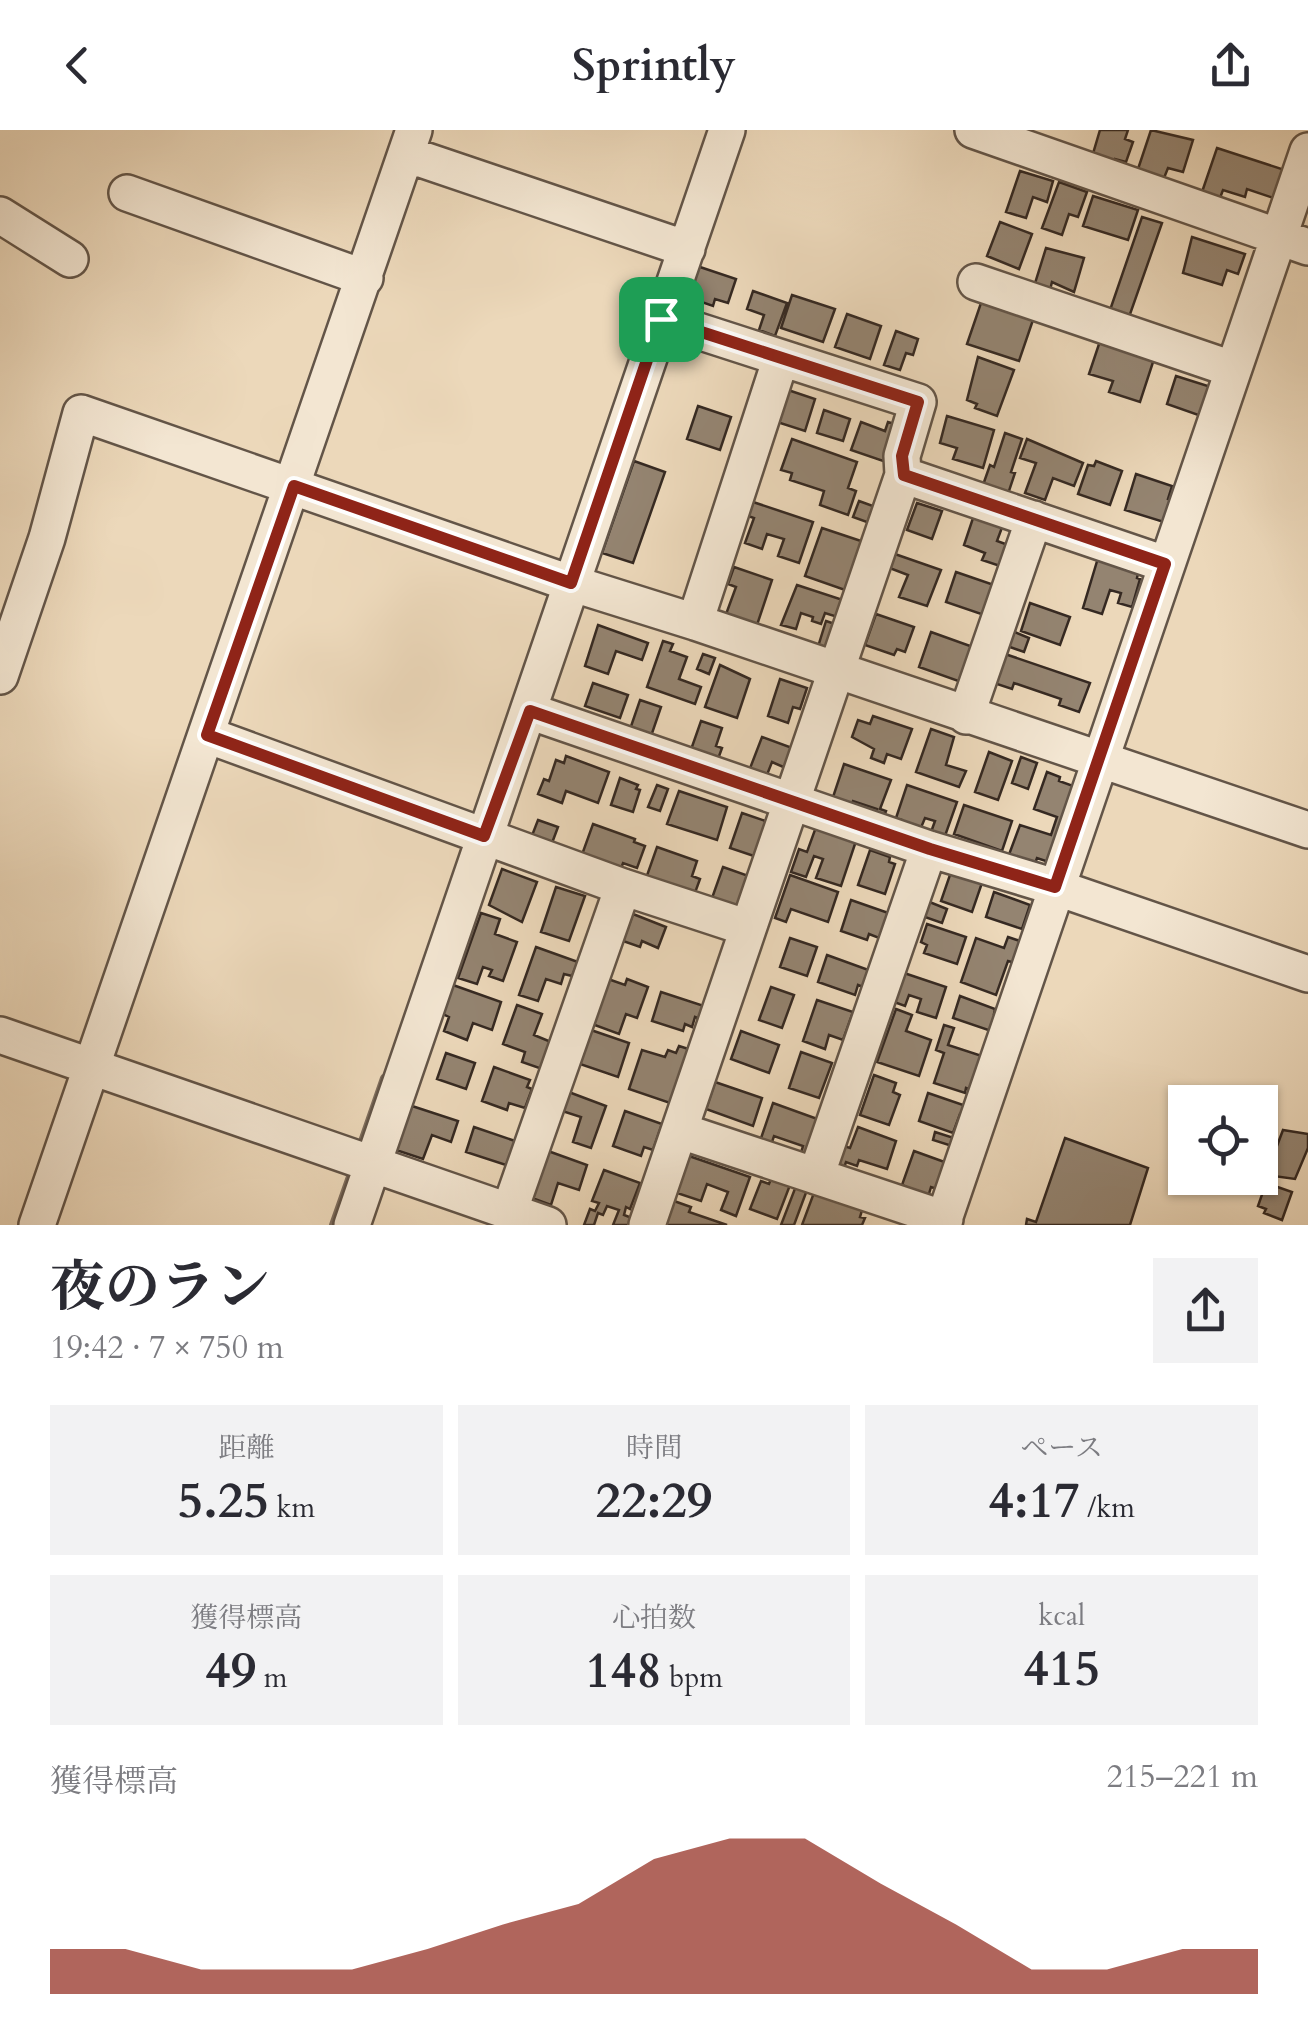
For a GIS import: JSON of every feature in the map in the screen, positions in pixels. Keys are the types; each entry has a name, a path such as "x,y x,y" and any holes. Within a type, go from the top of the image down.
{"street":[{"path":"352,1225 362,1160 474,831 530,711 561,580 661,319 676,246 727,130"},
{"path":"973,130 1026,138 1293,242"},
{"path":"37,1225 410,142 676,246"},
{"path":"681,1131 943,1222 1232,370 1293,242 1308,151"},
{"path":"127,193 365,278"},
{"path":"0,215 70,259"},
{"path":"976,282 1232,370"},
{"path":"647,1225 904,475 902,456 918,402 661,319"},
{"path":"695,622 781,358"},
{"path":"0,676 47,538 81,414 561,580 1308,830"},
{"path":"904,475 1165,564"},
{"path":"966,716 1034,520"},
{"path":"530,711 1308,974"},
{"path":"207,735 623,887 748,928"},
{"path":"816,1176 930,849"},
{"path":"509,1212 623,887"},
{"path":"0,1035 548,1225"}],"building":[{"path":"1100,130 1128,130 1125,139 1133,142 1126,162 1115,159 1114,164 1092,157"},
{"path":"1151,130 1193,140 1183,172 1168,168 1164,178 1138,169"},
{"path":"1217,148 1294,173 1285,202 1247,189 1245,197 1223,190 1220,198 1202,192"},
{"path":"1020,171 1053,181 1047,202 1033,197 1026,218 1006,212"},
{"path":"1059,182 1087,192 1078,217 1069,214 1062,235 1042,228"},
{"path":"1093,196 1138,210 1128,240 1083,226"},
{"path":"1142,217 1162,223 1128,320 1109,313"},
{"path":"1000,222 1032,234 1019,269 987,256"},
{"path":"1192,237 1245,254 1238,274 1227,270 1222,285 1183,273"},
{"path":"1046,248 1084,258 1074,292 1052,282 1048,298 1032,293"},
{"path":"697,266 736,279 728,303 715,299 713,306 687,297"},
{"path":"753,291 787,303 775,336 759,330 764,315 747,309"},
{"path":"792,295 835,309 823,342 781,328"},
{"path":"982,300 1034,317 1019,361 967,344"},
{"path":"847,314 881,326 870,359 835,347"},
{"path":"896,331 918,339 913,355 906,353 900,370 884,365"},
{"path":"1101,338 1155,356 1140,402 1109,392 1113,381 1089,374"},
{"path":"978,357 1014,370 997,416 975,408 977,404 967,400"},
{"path":"1176,376 1211,387 1201,416 1167,404"},
{"path":"788,390 815,399 805,431 777,422"},
{"path":"698,406 731,417 720,450 687,439"},
{"path":"824,410 850,419 843,441 817,433"},
{"path":"947,416 994,430 983,468 953,459 957,448 940,443"},
{"path":"861,422 885,431 888,422 899,425 886,462 851,450"},
{"path":"1005,433 1022,439 1008,494 983,485 990,465 994,467"},
{"path":"792,439 857,462 848,488 856,491 848,515 820,505 824,491 790,480 792,473 781,470"},
{"path":"1027,439 1083,463 1074,486 1053,478 1045,500 1025,493 1036,463 1020,458"},
{"path":"634,461 665,472 633,563 602,553"},
{"path":"1096,461 1122,471 1110,505 1078,494 1088,465 1094,466"},
{"path":"1136,474 1172,486 1168,499 1174,501 1167,523 1125,510"},
{"path":"750,501 813,522 799,563 778,556 784,539 767,534 762,549 745,543 754,518 745,515"},
{"path":"859,501 881,509 875,525 853,517"},
{"path":"917,503 942,511 932,539 907,530"},
{"path":"975,512 1004,522 997,541 1011,546 1003,567 982,560 985,553 964,545"},
{"path":"822,528 870,544 845,590 805,576"},
{"path":"892,553 941,570 927,606 899,597 908,575 887,567"},
{"path":"1098,558 1139,570 1132,607 1118,603 1121,593 1110,590 1102,614 1083,608"},
{"path":"734,567 772,580 756,628 725,617 736,587 728,584"},
{"path":"956,572 994,585 984,615 946,602"},
{"path":"797,585 849,602 844,619 825,613 821,624 801,613 796,629 781,625"},
{"path":"1030,603 1070,617 1060,645 1021,631"},
{"path":"876,614 914,627 905,652 897,649 894,655 865,645"},
{"path":"826,621 847,628 823,654 817,650"},
{"path":"598,625 648,643 642,660 616,651 608,674 585,666"},
{"path":"1012,631 1029,638 1024,652 1007,646"},
{"path":"931,632 973,647 961,682 919,667"},
{"path":"663,641 673,644 670,651 687,657 679,679 701,687 695,704 647,687"},
{"path":"703,654 715,658 709,674 697,669"},
{"path":"1005,654 1090,683 1079,712 1059,705 1061,699 1014,683 1012,689 994,683"},
{"path":"720,665 750,679 737,718 705,707"},
{"path":"780,679 807,688 800,709 793,707 788,723 768,716"},
{"path":"593,683 628,695 620,718 585,706"},
{"path":"640,700 661,707 648,745 627,738"},
{"path":"873,716 912,729 901,759 887,754 884,763 871,758 874,749 852,737 858,720 870,724"},
{"path":"701,721 722,728 716,746 722,748 714,770 687,761"},
{"path":"931,729 954,737 946,765 966,771 959,787 916,772"},
{"path":"762,737 795,749 788,769 772,762 761,790 744,784"},
{"path":"989,752 1012,761 998,800 975,792"},
{"path":"566,756 609,772 598,803 566,791 562,803 538,794 544,779 549,781 556,760 564,763"},
{"path":"1021,757 1037,763 1028,789 1012,783"},
{"path":"844,764 891,780 880,809 886,811 881,825 872,823 877,809 853,801 849,813 830,806"},
{"path":"1047,772 1076,787 1064,867 1037,858 1030,877 1004,868 1020,825 1051,835 1057,817 1034,809"},
{"path":"620,778 638,785 636,789 640,790 633,812 611,805"},
{"path":"657,785 668,789 660,811 648,807"},
{"path":"907,785 957,802 940,850 926,846 935,821 925,818 920,830 896,818"},
{"path":"679,791 727,807 717,840 667,824"},
{"path":"964,805 1012,821 1002,851 954,834"},
{"path":"742,813 786,828 766,860 730,848"},
{"path":"538,820 558,827 546,859 526,851"},
{"path":"593,824 645,846 637,868 623,863 616,882 575,874"},
{"path":"816,827 856,841 841,886 816,878 823,859 814,856 806,877 791,872 799,849 807,852"},
{"path":"657,847 697,861 692,876 700,879 692,901 644,884"},
{"path":"870,850 890,857 889,862 895,864 885,894 858,885"},
{"path":"723,867 771,884 749,914 706,915"},
{"path":"502,869 537,882 522,922 489,905"},
{"path":"952,869 983,880 972,912 941,901"},
{"path":"790,875 838,892 828,922 791,909 786,922 775,918"},
{"path":"556,887 585,896 569,941 541,932"},
{"path":"994,892 1030,905 1022,929 986,917"},
{"path":"851,900 897,916 891,931 883,928 879,938 869,934 867,940 841,931"},
{"path":"927,901 947,909 942,923 922,916"},
{"path":"481,913 500,919 495,934 517,942 503,981 489,976 492,970 483,967 477,984 458,978"},
{"path":"633,914 666,927 658,948 642,941 640,947 623,941"},
{"path":"927,924 966,937 957,964 924,953 927,945 921,942"},
{"path":"1008,937 1026,943 1019,964 1008,961 996,995 961,982 976,938 1004,948"},
{"path":"790,938 817,947 807,976 780,967"},
{"path":"536,947 578,962 572,976 564,974 561,984 546,979 538,1001 519,995"},
{"path":"827,955 874,972 868,989 858,985 855,995 818,982"},
{"path":"904,973 946,987 936,1018 917,1012 921,999 909,995 905,1006 894,1002"},
{"path":"608,979 625,985 627,979 648,987 637,1018 626,1014 619,1034 592,1024"},
{"path":"453,985 501,1002 492,1030 473,1023 467,1040 444,1031 449,1017 443,1014"},
{"path":"771,987 794,995 782,1028 759,1020"},
{"path":"661,992 704,1006 700,1019 695,1017 692,1027 685,1024 683,1031 652,1021"},
{"path":"960,996 995,1009 994,1014 999,1016 994,1032 953,1018"},
{"path":"817,1000 853,1012 843,1040 829,1035 825,1049 803,1041"},
{"path":"517,1005 542,1014 534,1035 551,1042 542,1069 522,1062 525,1052 503,1044"},
{"path":"896,1009 912,1015 906,1031 931,1040 919,1076 877,1062"},
{"path":"944,1025 954,1028 948,1045 985,1057 974,1091 966,1088 965,1093 934,1083 944,1053 936,1050"},
{"path":"588,1029 629,1043 618,1077 577,1063"},
{"path":"741,1031 779,1045 769,1073 731,1059"},
{"path":"679,1046 698,1052 687,1085 677,1082 670,1103 629,1089 642,1050 665,1057 668,1050 676,1053"},
{"path":"801,1052 832,1063 819,1098 789,1088"},
{"path":"446,1053 475,1063 466,1089 437,1079"},
{"path":"494,1067 530,1080 527,1087 532,1089 525,1108 509,1103 507,1110 482,1101"},
{"path":"874,1075 896,1083 893,1092 900,1095 889,1125 860,1115"},
{"path":"715,1082 762,1098 753,1126 706,1109"},
{"path":"566,1091 606,1106 591,1148 573,1142 581,1117 559,1110"},
{"path":"928,1093 969,1107 966,1116 960,1114 953,1133 919,1121"},
{"path":"773,1103 823,1121 810,1159 800,1156 803,1146 774,1136 769,1151 758,1147"},
{"path":"412,1106 458,1121 451,1142 432,1135 423,1159 396,1150"},
{"path":"625,1111 662,1124 653,1150 644,1147 641,1156 613,1146"},
{"path":"474,1127 521,1143 509,1166 466,1152"},
{"path":"858,1127 896,1141 887,1169 859,1160 857,1166 846,1162 844,1168 834,1165 841,1145 850,1148"},
{"path":"1283,1130 1308,1134 1308,1148 1295,1179 1278,1177 1278,1143"},
{"path":"935,1132 957,1139 955,1147 933,1140"},
{"path":"1065,1138 1148,1168 1130,1225 1026,1225 1027,1219 1036,1222"},
{"path":"548,1151 587,1165 579,1190 558,1183 551,1205 532,1198"},
{"path":"914,1151 950,1164 937,1189 931,1187 928,1197 902,1185"},
{"path":"689,1156 750,1177 736,1216 721,1210 728,1192 707,1184 701,1201 677,1193"},
{"path":"604,1170 640,1183 624,1215 637,1220 635,1225 613,1225 619,1210 607,1206 603,1215 598,1213 594,1225 584,1225 590,1209 595,1211 599,1203 592,1201"},
{"path":"771,1179 790,1185 777,1219 750,1209 761,1181 769,1184"},
{"path":"796,1186 807,1190 794,1225 781,1225"},
{"path":"1278,1187 1292,1192 1282,1220 1264,1213 1266,1209 1258,1206 1262,1195 1278,1195"},
{"path":"815,1190 863,1207 862,1225 802,1225"},
{"path":"674,1201 691,1207 689,1212 727,1225 665,1225"}],"waterway":[{"path":"359,1150 384,1078"},
{"path":"333,1225 353,1168"}],"route":[{"path":"661,319 918,402 902,456 904,475 1165,564 1055,887 930,849 530,711 484,836 207,735 294,486 571,583 661,319"}]}
